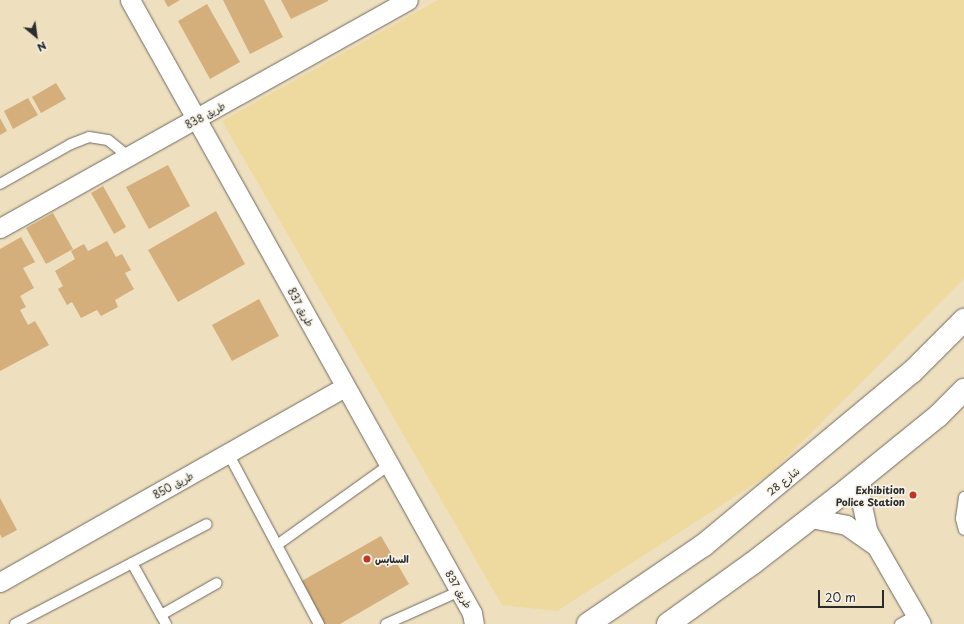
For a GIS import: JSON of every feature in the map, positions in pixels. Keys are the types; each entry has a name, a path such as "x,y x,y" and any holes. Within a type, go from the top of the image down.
{"main road":[{"name":"شارع 28","path":"588,624 627,600 710,540 912,372 964,320"},
{"path":"668,624 861,479 938,416 964,390"}],"street":[{"name":"طريق 837","path":"130,0 460,591 473,618 489,624"},
{"name":"طريق 838","path":"0,228 197,120 408,0"},
{"name":"طريق 850","path":"0,582 345,387"},
{"path":"861,479 862,513 875,546 912,621"},
{"path":"811,518 846,525 862,534 875,546"}],"lane":[{"path":"0,184 75,142 89,138 108,140 129,157"},
{"path":"228,453 319,624"},
{"path":"277,544 389,465"},
{"path":"964,498 961,519 964,530"},
{"path":"14,624 207,524"},
{"path":"132,563 163,620 217,582"},
{"path":"386,624 460,591"}],"sand":[{"path":"438,0 964,0 964,279 770,474 557,611 502,605 222,121"}],"building":[{"path":"164,0 180,0 168,7"},
{"path":"223,0 264,0 283,37 250,54"},
{"path":"281,0 328,0 328,1 291,19"},
{"path":"207,4 240,62 210,79 178,21"},
{"path":"56,83 66,99 41,113 32,97"},
{"path":"28,98 38,115 13,129 4,111"},
{"path":"0,118 7,131 0,135"},
{"path":"168,165 190,206 149,229 126,187"},
{"path":"103,186 126,227 114,234 91,193"},
{"path":"216,211 245,264 178,302 148,250"},
{"path":"53,213 73,249 46,264 26,228"},
{"path":"21,237 35,262 23,268 34,288 20,296 26,307 20,310 28,325 35,321 49,345 0,371 0,249"},
{"path":"107,241 116,257 122,254 131,270 125,273 134,289 115,300 118,307 101,316 97,310 81,318 72,302 67,305 58,289 63,286 55,271 75,259 71,251 84,244 88,251"},
{"path":"259,299 279,336 232,361 212,325"},
{"path":"0,498 17,530 2,538 0,534"},
{"name":"السنابس","path":"381,536 409,584 340,624 324,624 300,582"}],"place":[{"name":"Exhibition Police Station","path":"913,495"},
{"name":"السنابس","path":"367,559"}]}
